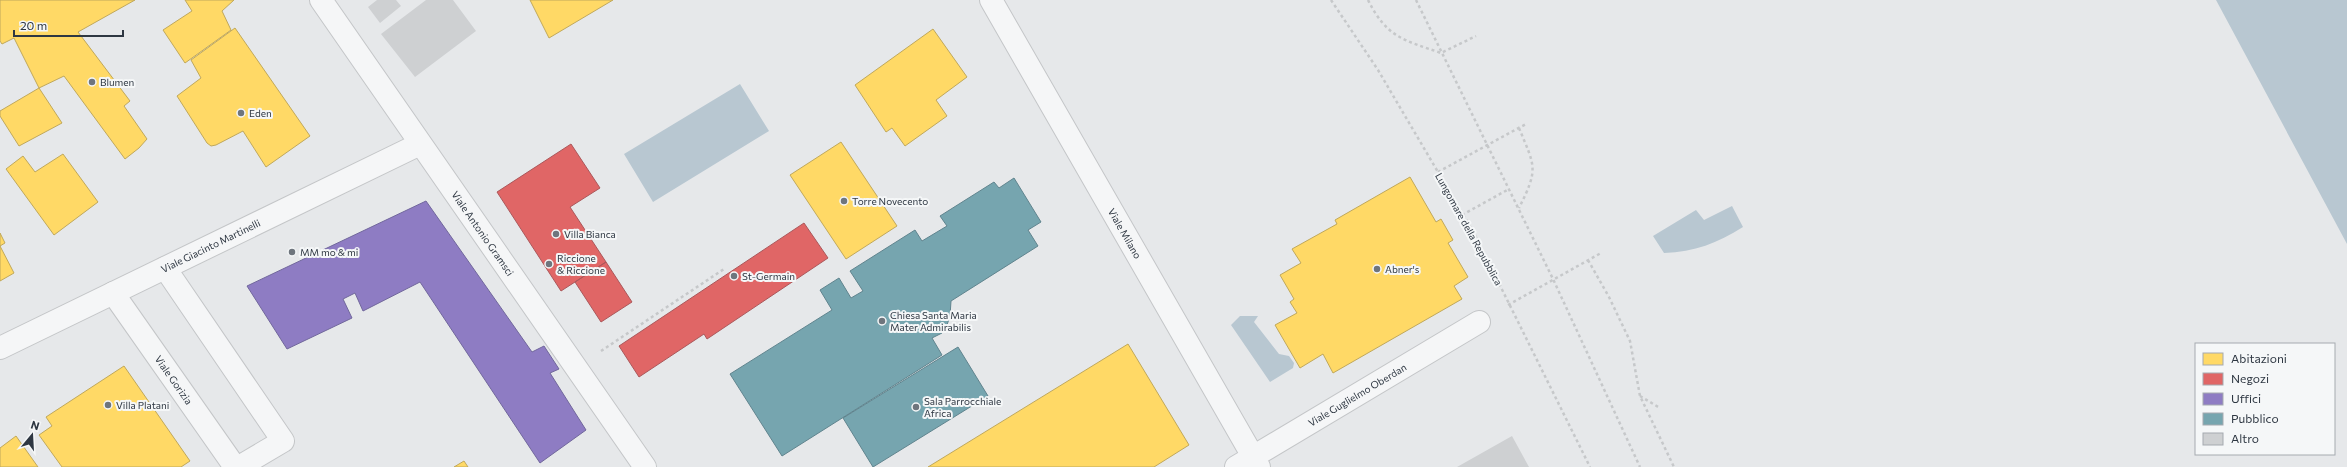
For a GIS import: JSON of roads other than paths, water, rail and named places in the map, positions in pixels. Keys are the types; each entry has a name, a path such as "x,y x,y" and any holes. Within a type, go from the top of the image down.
{"street":[{"name":"Viale Antonio Gramsci","path":"321,0 645,467"},
{"name":"Viale Milano","path":"991,0 1249,464"},
{"name":"Viale Giacinto Martinelli","path":"0,348 420,144"},
{"path":"165,268 283,441 239,467"},
{"name":"Viale Gorizia","path":"113,293 235,467"},
{"name":"Viale Guglielmo Oberdan","path":"1249,464 1479,322"}],"place":[{"name":"Blumen","path":"92,82"},
{"name":"Eden","path":"241,113"},
{"name":"Torre Novecento","path":"844,201"},
{"name":"Villa Bianca","path":"556,234"},
{"name":"MM mo & mi","path":"292,252"},
{"name":"Riccione & Riccione","path":"549,264"},
{"name":"Abner's","path":"1377,269"},
{"name":"St-Germain","path":"734,276"},
{"name":"Chiesa Santa Maria Mater Admirabilis","path":"882,321"},
{"name":"Villa Platani","path":"108,405"},
{"name":"Sala Parrocchiale Africa","path":"916,407"}]}
